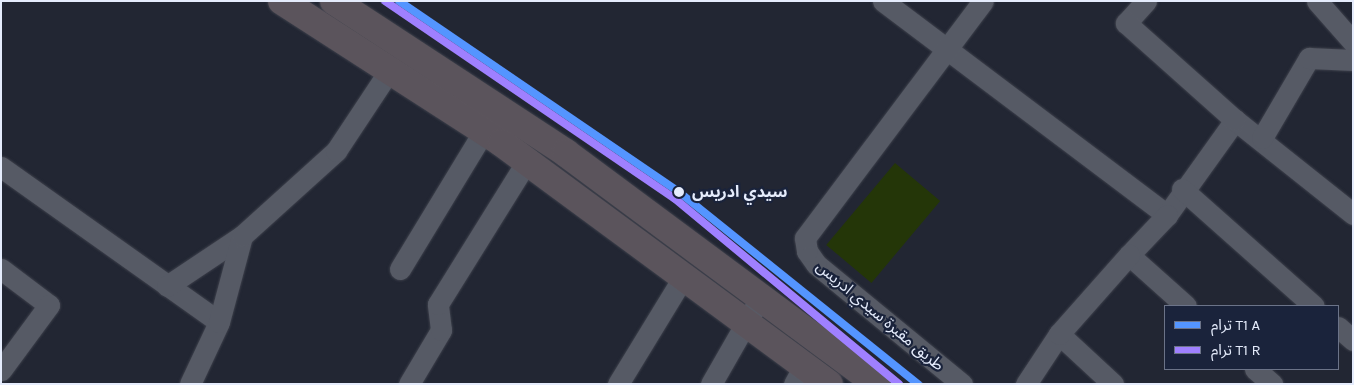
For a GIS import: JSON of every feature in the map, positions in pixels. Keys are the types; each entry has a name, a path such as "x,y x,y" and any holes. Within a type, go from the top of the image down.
{"main road":[{"path":"282,1 484,131 527,161 745,320 799,374 829,384"},
{"path":"334,1 566,153 762,295 876,384"}],"street":[{"path":"883,1 945,50 1167,215"},
{"name":"طريق مقبرة سيدي ادريس","path":"962,384 816,264 806,251 805,238 817,216 983,1"},
{"path":"1146,1 1126,23 1235,120 1262,138 1353,214"},
{"path":"1317,1 1353,42"},
{"path":"1262,138 1308,58 1353,60"},
{"path":"167,286 242,236 336,151 389,71"},
{"path":"1026,384 1059,334 1167,215 1182,189 1235,120"},
{"path":"400,269 484,131"},
{"path":"409,384 441,330 438,304 527,161"},
{"path":"1,167 219,322"},
{"path":"1182,189 1313,305"},
{"path":"190,384 219,322 242,236"},
{"path":"1129,255 1185,305"},
{"path":"1,269 49,304 1,370"},
{"path":"618,384 684,276"},
{"path":"710,384 745,320 762,295"},
{"path":"1339,328 1353,340"},
{"path":"1059,334 1113,384"},
{"path":"1256,370 1272,384"}],"green space":[{"path":"895,163 940,201 871,283 826,245"}],"transit line":[{"path":"385,1 674,198 899,384"},
{"path":"399,1 679,192 918,384"}],"place":[{"name":"سيدي ادريس","path":"679,192"}]}
